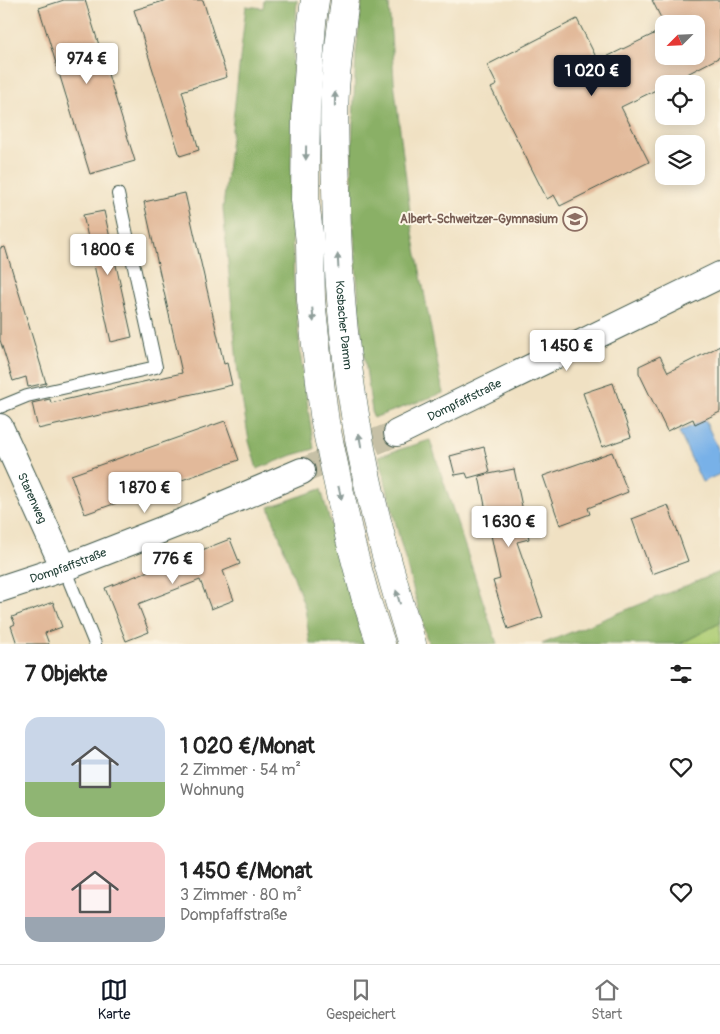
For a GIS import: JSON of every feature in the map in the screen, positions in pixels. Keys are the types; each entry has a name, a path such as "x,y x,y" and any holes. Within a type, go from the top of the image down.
{"street":[{"path":"315,0 306,109 305,200 310,242 311,300 322,399 337,479 350,540 365,596 381,644"},
{"name":"Kosbacher Damm","path":"345,0 335,91 335,151 336,230 345,343 365,470 384,548 412,644"},
{"name":"Dompfaffstraße","path":"397,433 720,275"},
{"name":"Starenweg","path":"0,427 64,568"},
{"name":"Dompfaffstraße","path":"0,588 64,568 302,472"}],"lane":[{"path":"0,407 27,396 156,367 118,194"},
{"path":"64,568 94,644"}],"green space":[{"path":"264,0 297,0 292,83 291,206 294,285 301,359 314,449 257,469 249,441 238,374 223,208 246,6 263,8"},
{"path":"362,0 389,4 394,81 412,228 443,393 373,418 361,333 351,169 356,53"},
{"path":"430,440 497,644 429,644 426,636 379,456"},
{"path":"321,489 364,644 310,644 305,608 269,507"},
{"path":"720,572 720,623 680,644 542,644"},
{"path":"720,623 720,644 680,644"}],"water":[{"path":"705,420 720,453 720,474 702,482 679,432"}],"building":[{"path":"64,0 85,0 135,161 90,174 39,8"},
{"path":"167,0 203,0 227,77 182,91 199,150 180,156 134,10"},
{"path":"652,0 720,0 720,57 705,65 705,15 660,15"},
{"path":"577,19 598,61 655,33 655,65 705,65 685,75 655,75 655,90 621,107 649,162 560,206 554,195 547,199 491,88 497,85 487,65"},
{"path":"185,193 224,364 227,363 232,385 38,429 32,403 50,399 51,403 182,373 144,202"},
{"path":"104,211 132,337 111,342 83,215"},
{"path":"5,247 46,383 28,387 26,377 13,381 0,340 0,248"},
{"path":"720,346 720,412 695,424 693,419 667,431 639,373 639,366 660,356 668,372"},
{"path":"613,383 631,437 602,447 583,393"},
{"path":"225,421 239,460 85,514 71,475"},
{"path":"484,447 490,472 468,478 466,473 455,475 450,456"},
{"path":"612,452 628,492 588,508 590,514 560,525 543,476"},
{"path":"514,469 529,539 517,542 543,617 508,629 493,581 500,579 479,476"},
{"path":"668,505 688,561 652,574 632,519"},
{"path":"230,539 240,564 223,571 234,600 211,609 200,580 138,604 149,632 126,641 105,588"},
{"path":"53,602 62,627 45,633 49,644 17,644 11,626 15,624 12,617"}],"tunnel":[{"path":"302,471 397,433"}],"place":[{"name":"Albert-Schweitzer-Gymnasium","path":"575,219"}]}
